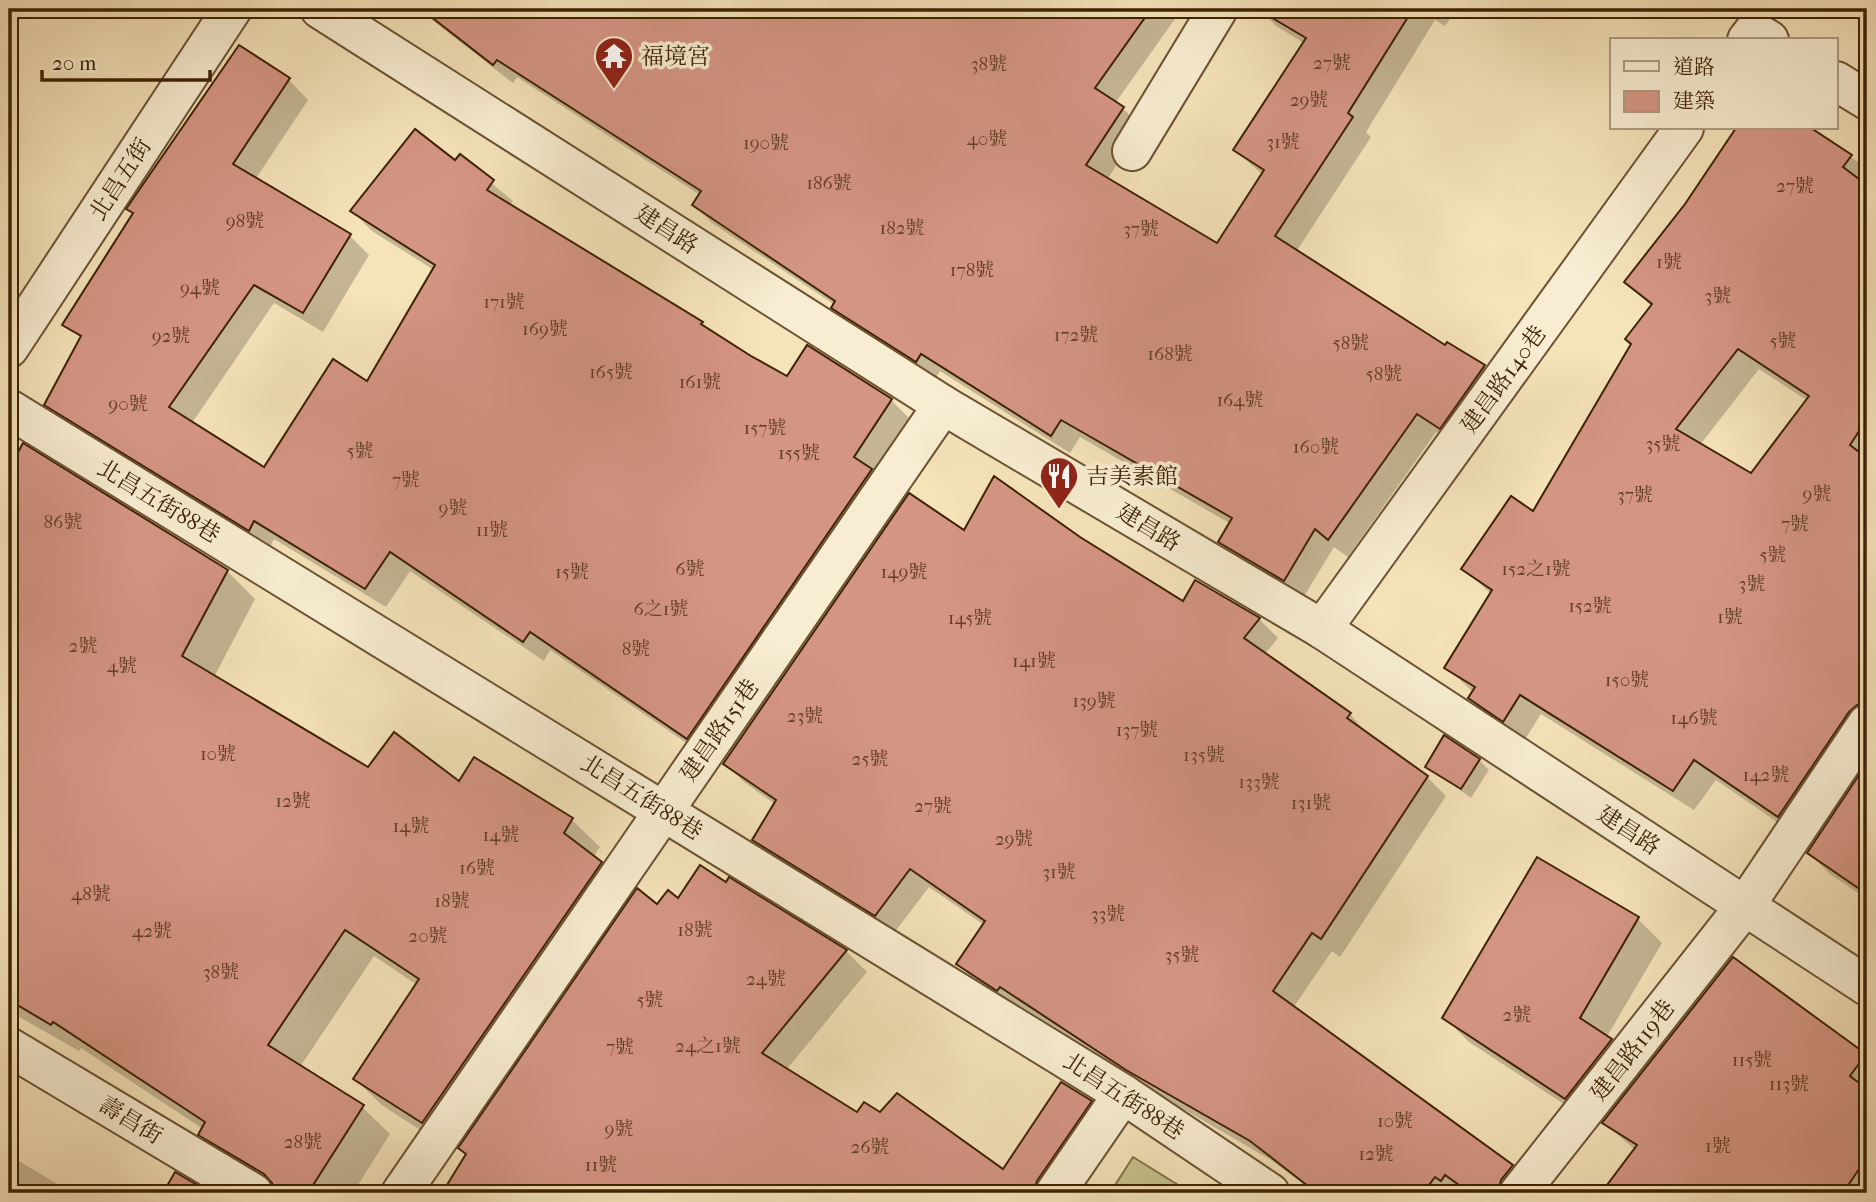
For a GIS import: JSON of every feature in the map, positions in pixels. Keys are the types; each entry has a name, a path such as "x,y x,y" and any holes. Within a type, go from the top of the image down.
{"street":[{"name":"北昌五街","path":"9,348 232,9"},
{"name":"建昌路","path":"320,9 943,405 1321,629 1867,986"},
{"path":"1132,151 1218,9"},
{"path":"1749,38 1754,31 1766,38"},
{"path":"1838,82 1867,100"},
{"name":"建昌路140巷","path":"1321,629 1683,130"},
{"name":"建昌路151巷","path":"401,1193 943,405"},
{"name":"北昌五街88巷","path":"9,409 1123,1094 1270,1193"},
{"path":"1745,906 1867,724"},
{"name":"建昌路119巷","path":"1519,1193 1745,906"},
{"name":"壽昌街","path":"9,1047 253,1193"},
{"path":"1055,1193 1123,1094"}],"shaded area":[{"path":"1133,1157 1191,1193 1110,1193"}],"building":[{"path":"421,9 1151,9 1095,88 1124,107 1086,165 1217,243 1264,170 1233,150 1306,38 1257,9 1413,9 1348,113 1353,117 1275,236 1445,345 1447,342 1485,365 1440,429 1417,414 1328,540 1315,529 1284,581 1218,542 1232,518 1061,420 1051,436 921,354 916,362 831,308 835,301 692,205 701,191 497,60 493,65"},
{"path":"239,45 290,78 233,164 351,234 303,313 254,285 169,407 264,467 333,359 367,381 435,265 350,211 415,129 455,160 460,154 494,180 487,190 703,322 701,324 751,356 787,376 807,345 892,399 854,457 872,469 687,739 530,632 523,642 390,552 365,589 254,521 249,531 44,405 81,336 62,325 133,213 126,209"},
{"path":"1735,130 1814,130 1852,155 1843,167 1867,185 1867,419 1850,445 1867,458 1867,702 1857,705 1849,712 1778,817 1694,760 1673,791 1520,695 1503,722 1468,698 1475,687 1444,668 1492,590 1461,569 1511,496 1533,511 1631,344 1625,339 1652,304 1624,282 1685,204","holes":["1738,349 1809,396 1751,473 1676,429"]},
{"path":"23,443 228,570 182,656 368,767 394,732 459,781 474,757 573,818 564,833 602,862 422,1123 353,1079 419,979 345,930 268,1045 364,1105 308,1193 275,1193 272,1183 264,1174 198,1135 205,1122 53,1022 51,1025 9,1000 9,469"},
{"path":"994,476 1080,537 1183,601 1195,580 1260,618 1244,638 1351,713 1347,718 1428,776 1321,939 1312,933 1273,991 1513,1165 1501,1180 1498,1193 1470,1193 1445,1175 1441,1181 1435,1177 1423,1193 1317,1193 1250,1141 1126,1070 1000,987 997,991 956,964 985,921 910,869 875,916 752,840 776,800 723,764 909,493 964,530"},
{"path":"1444,735 1480,759 1461,789 1425,767"},
{"path":"1867,763 1867,894 1807,853"},
{"path":"1537,857 1639,917 1580,1018 1612,1039 1565,1099 1442,1018"},
{"path":"700,865 726,882 729,877 847,950 762,1053 857,1112 864,1102 880,1112 897,1093 1003,1169 1061,1082 1092,1101 1037,1181 1033,1193 442,1193 466,1154 458,1148 637,888 657,904 668,890 678,898"},
{"path":"1733,957 1866,1054 1850,1076 1867,1089 1867,1157 1843,1193 1601,1193 1637,1145 1602,1123"},
{"path":"175,1172 211,1193 163,1193"}],"place":[{"name":"福境宮","path":"614,90"},
{"name":"吉美素館","path":"1059,510"}]}
